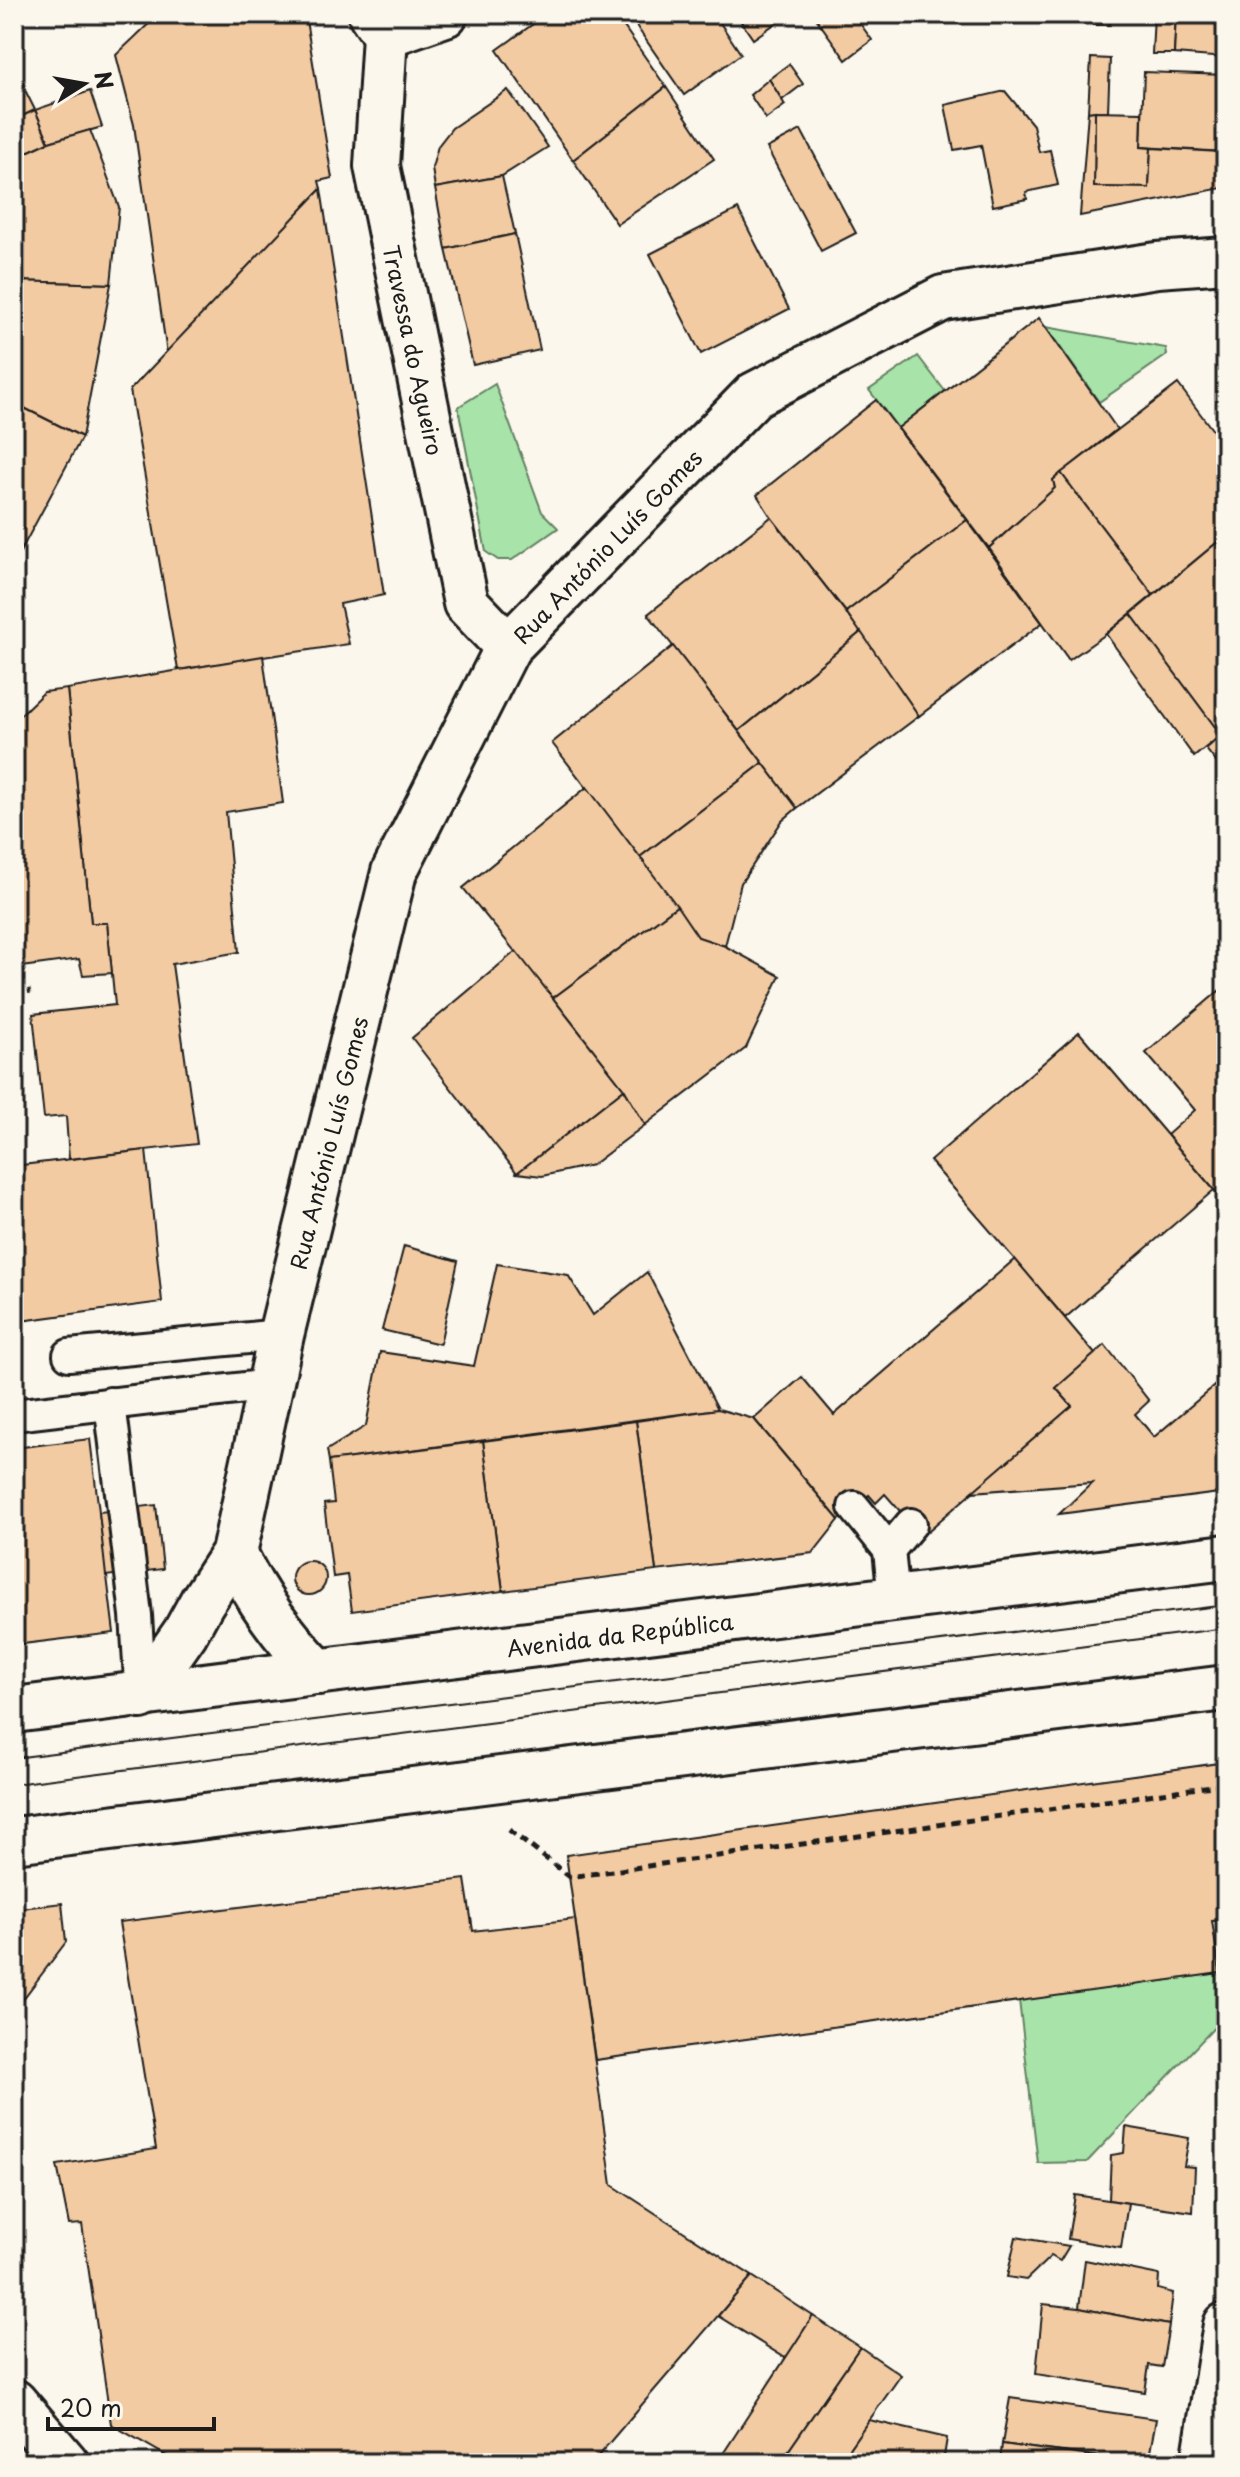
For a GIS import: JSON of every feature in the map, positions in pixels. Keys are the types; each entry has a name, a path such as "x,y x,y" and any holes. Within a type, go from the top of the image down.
{"street":[{"path":"378,24 445,14"},
{"name":"Travessa do Agueiro","path":"378,24 377,166 466,603 508,647"},
{"name":"Rua António Luís Gomes","path":"141,1696 185,1633 234,1553 281,1335 394,872 508,647 754,395 943,298 1157,265 1226,260"},
{"path":"234,1553 250,1586 275,1624 318,1672"},
{"name":"Avenida da República","path":"14,1710 1226,1557"},
{"path":"14,1840 1226,1688"},
{"path":"1204,2463 1226,2325"},
{"path":"14,2402 66,2463"}],"lane":[{"path":"69,1355 281,1335"},
{"path":"14,1415 271,1385"},
{"path":"110,1403 136,1615 141,1696"},
{"path":"854,1507 889,1550 894,1599"},
{"path":"889,1550 911,1524"}],"path":[{"path":"14,994 31,991"},
{"path":"505,1827 570,1877 1226,1784"}],"green space":[{"path":"1046,327 1166,348 1167,355 1099,402"},
{"path":"918,356 945,391 898,428 869,390"},
{"path":"495,384 542,512 558,528 512,560 498,560 486,552 458,407"},
{"path":"1220,1973 1226,2015 1087,2162 1038,2163 1019,2000"}],"building":[{"path":"159,14 305,14 332,178 319,181 321,189 167,354 134,125 116,55"},
{"path":"547,14 615,14 666,87 573,160 497,50"},
{"path":"628,14 714,14 741,54 684,95"},
{"path":"736,14 789,14 753,39"},
{"path":"813,14 853,14 872,40 846,60"},
{"path":"1094,14 1111,14 1110,25 1093,25"},
{"path":"1154,14 1176,14 1174,54 1152,54"},
{"path":"1176,14 1226,14 1226,58 1174,54"},
{"path":"1091,58 1110,59 1108,111 1088,112"},
{"path":"14,64 22,84 14,87"},
{"path":"789,64 803,84 782,100 769,79"},
{"path":"1144,72 1226,75 1226,152 1141,147"},
{"path":"769,79 785,105 766,119 750,95"},
{"path":"22,84 35,110 14,120 14,87"},
{"path":"666,87 714,159 617,224 573,160"},
{"path":"508,90 548,147 502,176 435,188 432,168 438,146 452,128"},
{"path":"90,91 102,127 49,142 35,110"},
{"path":"1005,91 1033,125 1039,152 1050,150 1058,185 1026,192 1027,199 993,206 981,145 954,150 945,105"},
{"path":"35,110 49,142 14,158 14,120"},
{"path":"1095,111 1142,112 1141,147 1151,148 1149,188 1094,187"},
{"path":"1095,111 1094,187 1149,188 1151,148 1220,152 1222,188 1080,216 1088,112"},
{"path":"90,130 119,207 111,284 14,281 14,158 49,142"},
{"path":"801,130 856,233 821,251 767,148"},
{"path":"502,176 515,234 446,249 435,188"},
{"path":"321,189 384,595 340,604 349,644 178,670 130,390"},
{"path":"738,209 789,309 701,354 650,254"},
{"path":"515,234 540,350 473,365 446,249"},
{"path":"14,281 111,284 82,437 14,403"},
{"path":"1039,318 1117,429 1053,480 1055,488 989,548 898,428"},
{"path":"1178,384 1226,448 1226,535 1153,595 1061,473"},
{"path":"876,400 967,520 846,612 757,495"},
{"path":"14,403 82,437 18,556 14,554"},
{"path":"1061,473 1153,595 1069,660 989,548 1055,488 1053,480"},
{"path":"771,517 861,632 739,731 648,614"},
{"path":"967,520 1042,623 919,716 846,612"},
{"path":"1226,535 1226,731 1221,735 1131,614"},
{"path":"1131,614 1221,735 1194,757 1106,634"},
{"path":"861,632 919,716 797,808 739,731"},
{"path":"673,646 763,763 640,857 552,743"},
{"path":"263,656 283,803 226,812 239,952 172,964 197,1144 69,1159 66,1116 44,1118 33,1014 115,1005 107,923 91,923 67,689"},
{"path":"67,689 91,923 107,923 112,973 83,975 79,959 14,968 14,721 44,692"},
{"path":"1226,731 1226,775 1206,749"},
{"path":"763,763 797,808 782,821 741,883 725,946 698,937 640,857"},
{"path":"587,787 677,906 553,998 463,888"},
{"path":"677,906 698,937 725,946 780,976 746,1048 645,1125 624,1089 553,998"},
{"path":"516,951 624,1089 517,1173 412,1038"},
{"path":"1226,985 1226,1204 1167,1135 1195,1110 1146,1053"},
{"path":"1079,1032 1214,1190 1065,1318 930,1161"},
{"path":"624,1089 645,1125 592,1165 542,1176 517,1173"},
{"path":"146,1150 162,1302 20,1321 14,1269 14,1166"},
{"path":"404,1246 458,1261 440,1344 382,1330"},
{"path":"1015,1259 1095,1354 1056,1388 1072,1406 922,1536 885,1494 876,1503 869,1495 839,1520 754,1419 802,1377 834,1415"},
{"path":"497,1264 568,1275 593,1315 647,1272 718,1409 329,1461 327,1450 366,1426 380,1352 474,1366"},
{"path":"1105,1345 1149,1401 1135,1414 1154,1437 1226,1376 1226,1492 1059,1514 1092,1483 972,1492 1072,1406 1056,1388"},
{"path":"718,1409 754,1419 839,1520 813,1553 656,1571 636,1421"},
{"path":"636,1421 656,1571 503,1591 483,1441"},
{"path":"90,1439 114,1633 14,1645 14,1448"},
{"path":"483,1441 503,1591 352,1611 347,1575 333,1577 324,1504 334,1503 329,1461"},
{"path":"156,1505 163,1569 106,1576 99,1512"},
{"path":"309,1561 321,1566 326,1578 321,1590 309,1595 297,1590 292,1578 297,1566"},
{"path":"1226,1762 1226,1920 1212,1921 1220,1973 595,2060 566,1855"},
{"path":"465,1879 473,1931 575,1919 612,2185 752,2276 592,2463 179,2463 111,2424 82,2224 69,2225 57,2165 156,2149 119,1922"},
{"path":"62,1903 66,1942 14,2011 14,1909"},
{"path":"1126,2127 1189,2138 1184,2166 1195,2167 1193,2212 1109,2200 1111,2155 1124,2153"},
{"path":"1075,2195 1128,2203 1121,2248 1068,2239"},
{"path":"1016,2237 1069,2246 1060,2261 1051,2256 1026,2280 1007,2277"},
{"path":"1085,2260 1159,2275 1158,2289 1173,2293 1169,2325 1079,2308"},
{"path":"752,2276 813,2316 787,2359 718,2316"},
{"path":"1043,2304 1169,2325 1162,2367 1149,2365 1145,2392 1036,2374"},
{"path":"813,2316 860,2347 780,2463 717,2463"},
{"path":"860,2347 901,2375 839,2463 780,2463"},
{"path":"1010,2398 1156,2419 1148,2463 1002,2444"},
{"path":"869,2420 947,2438 943,2463 839,2463"},
{"path":"1002,2444 1142,2463 1000,2463"}],"tram line":[{"path":"14,1758 1226,1605"},
{"path":"14,1784 1226,1628"}]}
